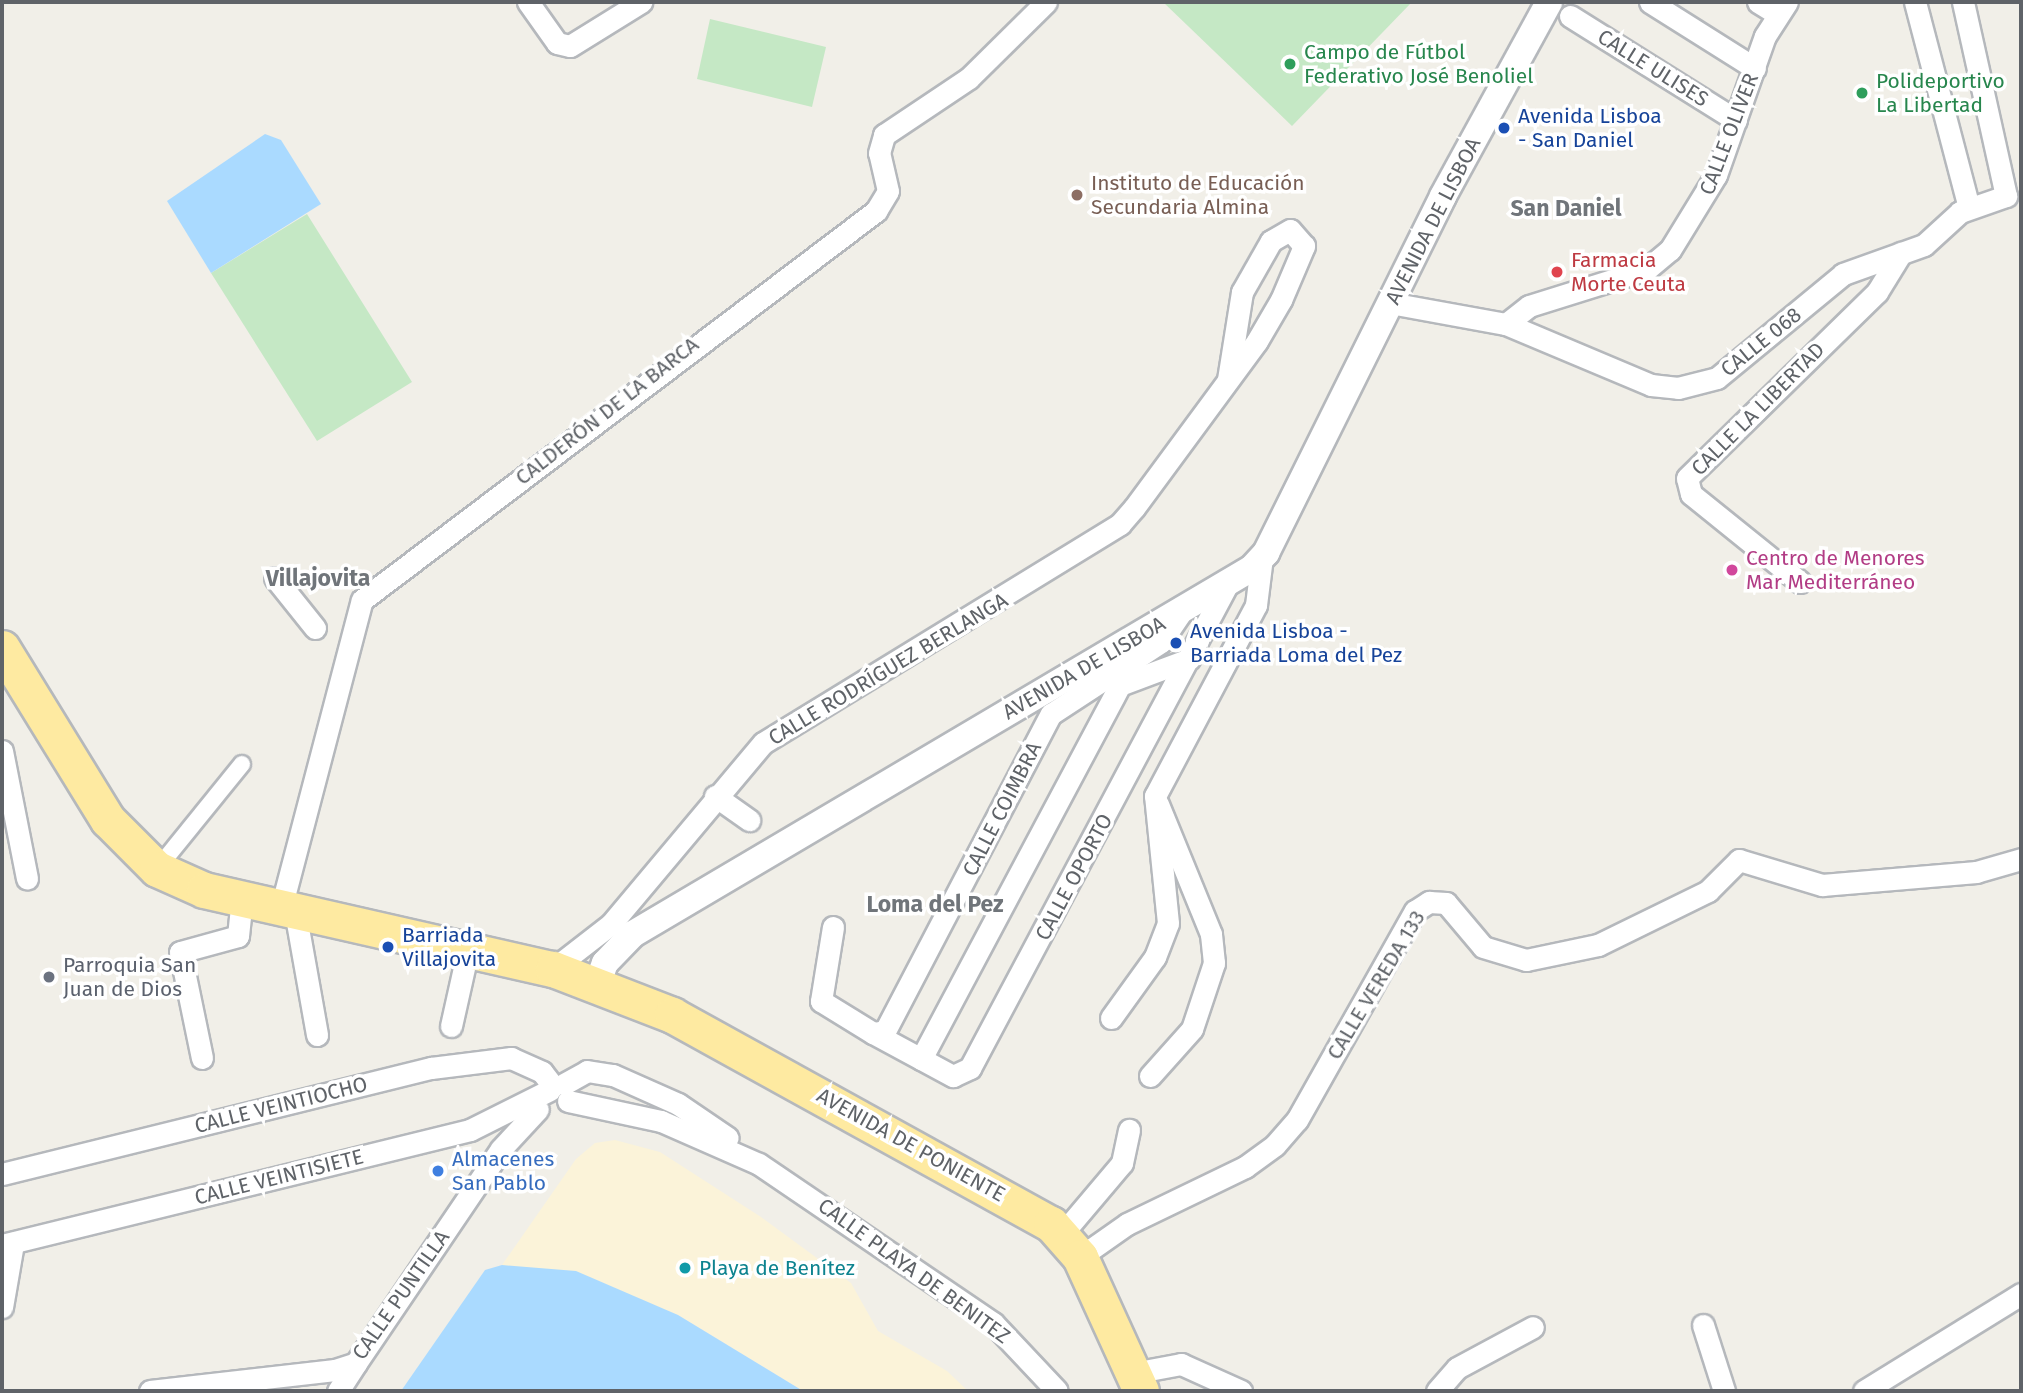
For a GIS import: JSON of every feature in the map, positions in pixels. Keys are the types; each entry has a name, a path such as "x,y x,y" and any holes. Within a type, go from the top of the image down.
{"highway":[{"name":"AVENIDA DE PONIENTE","path":"2,648 108,820 157,869 177,882 288,910 553,969 598,982 684,1021 1039,1215 1071,1246 1137,1382"}],"street":[{"path":"528,2 552,38 570,46 641,2"},
{"name":"CALDERÓN DE LA BARCA","path":"288,910 362,600 876,211 888,191 879,153 884,135 969,78 1046,2"},
{"path":"1650,2 1755,68"},
{"path":"1758,2 1782,8"},
{"path":"1915,2 1969,208"},
{"name":"CALLE 068","path":"1391,303 1506,324 1650,385 1691,387 1729,372 1843,274 1924,245 1969,208 2001,202 2008,191 1996,131 1963,2"},
{"name":"CALLE ULISES","path":"1562,6 1736,120"},
{"name":"AVENIDA DE LISBOA","path":"598,982 605,964 632,934 1226,587 1262,557 1391,303 1562,6"},
{"name":"CALLE OLIVER","path":"1506,324 1528,306 1659,261 1706,197 1755,68 1782,8"},
{"name":"CALLE RODRÍGUEZ BERLANGA","path":"553,969 599,936 741,763 785,729 1120,524 1228,379 1302,257 1300,236 1290,230 1271,240 1242,292 1228,379"},
{"name":"CALLE LA LIBERTAD","path":"1800,582 1691,494 1687,478 1877,292 1901,253"},
{"path":"1111,1018 1166,935 1155,796 1256,605 1262,557"},
{"path":"275,578 315,628"},
{"name":"CALLE OPORTO","path":"873,1033 953,1076 970,1068 1226,587"},
{"name":"CALLE COIMBRA","path":"873,1033 892,1024 1051,714 1171,634 1182,611"},
{"path":"921,1059 1120,685 1189,659"},
{"path":"2,751 27,879"},
{"path":"157,869 242,764"},
{"path":"715,796 748,820"},
{"path":"1150,1076 1192,1029 1214,963 1211,934 1155,796"},
{"name":"CALLE VEREDA 133","path":"1071,1246 1127,1224 1245,1167 1275,1145 1297,1120 1415,911 1429,902 1446,903 1483,947 1526,960 1598,945 1708,891 1739,860 1822,885 1976,872 2021,859"},
{"path":"202,1058 180,952 238,936 242,899"},
{"path":"288,910 317,1035"},
{"path":"833,927 818,988 821,1001 873,1033"},
{"path":"450,1026 468,950"},
{"name":"CALLE VEINTIOCHO","path":"2,1174 444,1066 511,1058 542,1072 557,1092"},
{"path":"557,1092 600,1071 646,1088 709,1123 759,1164"},
{"path":"557,1092 661,1121 759,1164"},
{"name":"CALLE VEINTISIETE","path":"7,1244 470,1130 557,1092"},
{"name":"CALLE PUNTILLA","path":"150,1391 356,1363 491,1162 523,1121 557,1092"},
{"path":"470,1130 491,1162"},
{"path":"1071,1246 1122,1163 1129,1130"},
{"name":"CALLE PLAYA DE BENITEZ","path":"759,1164 993,1323 1058,1391"},
{"path":"2,1307 7,1244"},
{"path":"1864,1391 2021,1294"},
{"path":"1703,1325 1723,1391"},
{"path":"1437,1391 1457,1368 1533,1327"},
{"path":"338,1391 356,1363"},
{"path":"1137,1382 1181,1364 1241,1391"}],"green space":[{"name":"Campo de Fútbol Federativo José Benoliel","path":"1163,2 1412,2 1292,126"},
{"path":"710,19 826,47 812,107 697,79"},
{"path":"307,214 412,382 317,441 211,273"}],"sand":[{"name":"Playa de Benítez","path":"615,1140 660,1152 761,1217 851,1283 878,1331 947,1371 968,1391 803,1391 678,1315 502,1265 576,1159 595,1143"}],"water":[{"path":"265,134 281,140 321,204 211,273 167,201"},
{"path":"502,1265 576,1271 678,1315 803,1391 401,1391 485,1270"}],"place":[{"name":"Campo de Fútbol Federativo José Benoliel","path":"1290,64"},
{"name":"Polideportivo La Libertad","path":"1862,93"},
{"name":"Avenida Lisboa - San Daniel","path":"1504,128"},
{"name":"Instituto de Educación Secundaria Almina","path":"1077,195"},
{"name":"Farmacia Morte Ceuta","path":"1557,272"},
{"name":"Centro de Menores Mar Mediterráneo","path":"1732,570"},
{"name":"Avenida Lisboa - Barriada Loma del Pez","path":"1176,643"},
{"name":"Barriada Villajovita","path":"388,947"},
{"name":"Parroquia San Juan de Dios","path":"49,977"},
{"name":"Almacenes San Pablo","path":"438,1171"},
{"name":"Playa de Benítez","path":"685,1268"}],"district":[{"name":"San Daniel","path":"1566,208"},
{"name":"Villajovita","path":"318,578"},
{"name":"Loma del Pez","path":"935,904"}]}
